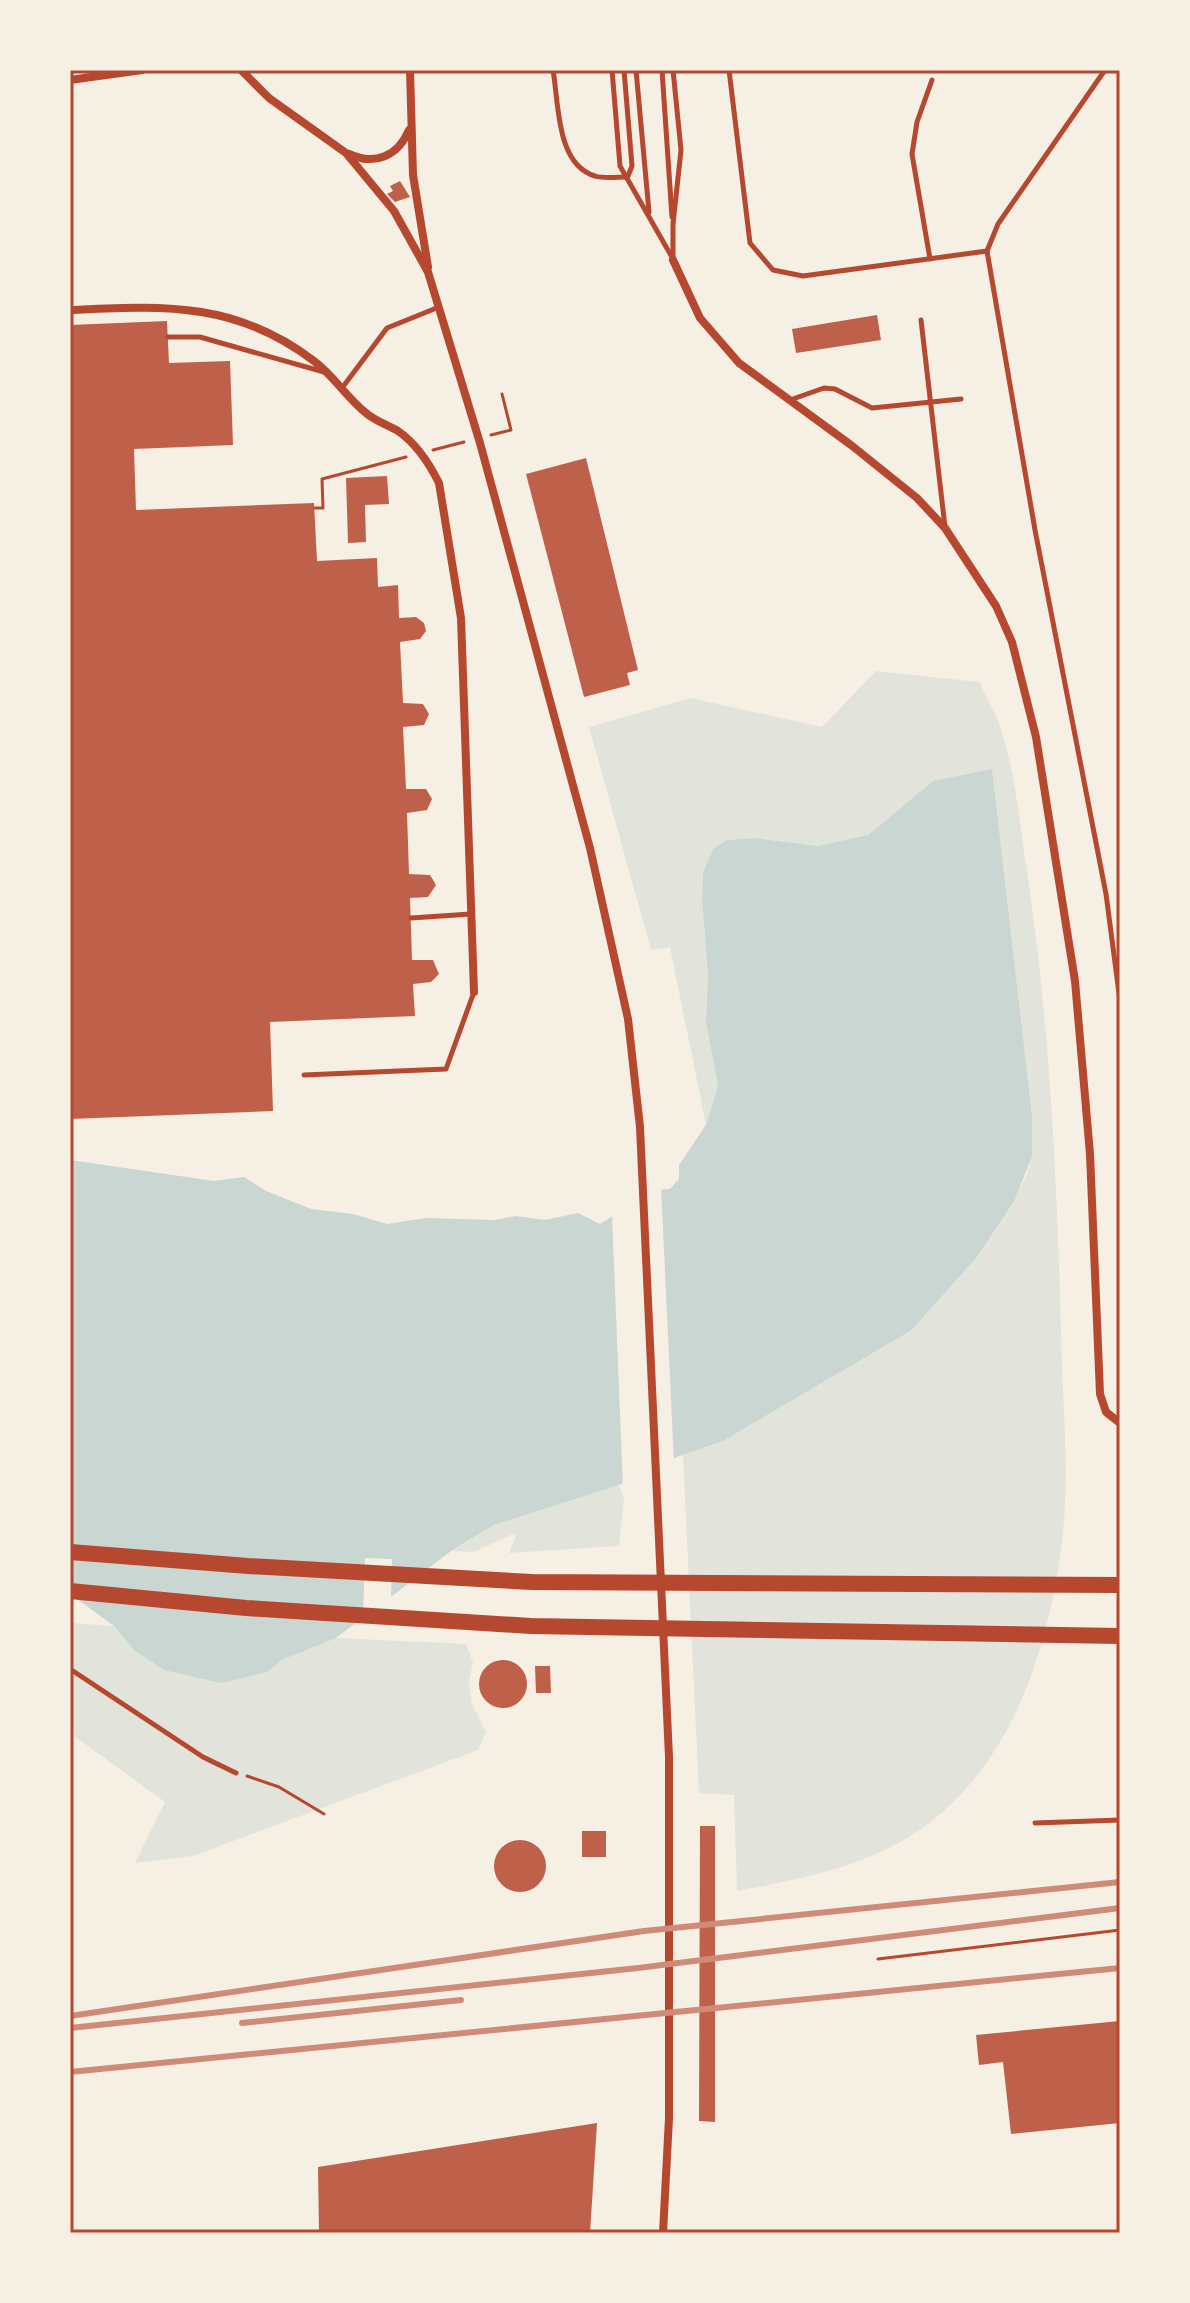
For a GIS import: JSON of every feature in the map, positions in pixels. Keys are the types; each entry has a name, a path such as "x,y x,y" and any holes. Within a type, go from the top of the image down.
{"highway":[{"path":"70,1552 248,1566 532,1582 1120,1585"},
{"path":"70,1591 246,1608 531,1626 1120,1636"}],"street":[{"path":"70,80 142,70"},
{"path":"241,70 269,98 346,153 394,211 428,272"},
{"path":"410,70 415,202 428,272 590,848 628,1019 637,1087 657,1497 671,1881 669,2096 663,2233"},
{"path":"346,153 372,160 389,155 404,142 411,118"},
{"path":"673,260 700,318 739,363 917,498 945,528 996,606 1012,642 1036,737 1075,981 1090,1154 1100,1394 1106,1412 1120,1423"},
{"path":"70,310 171,306 244,323 285,341 329,374 366,414 415,445 439,483 461,618 474,992"}],"lane":[{"path":"553,70 566,147 573,162 596,177 628,177"},
{"path":"612,70 620,166 673,260"},
{"path":"624,70 632,166 628,177"},
{"path":"636,70 649,217"},
{"path":"662,70 673,260"},
{"path":"673,70 681,150 673,224"},
{"path":"729,70 750,243 773,270 803,276 987,251"},
{"path":"1105,70 998,224 987,251 1035,530 1106,894 1120,1001"},
{"path":"930,259 912,154 917,122 932,80"},
{"path":"342,388 387,328 440,306"},
{"path":"921,320 945,528"},
{"path":"168,337 200,337 329,374"},
{"path":"790,400 824,388 835,389 872,408 961,399"},
{"path":"411,918 471,914"},
{"path":"304,1075 446,1069 474,992"},
{"path":"70,1669 203,1757 236,1773"},
{"path":"1035,1823 1120,1820"}],"path":[{"path":"482,438 511,430 502,394"},
{"path":"423,453 467,441"},
{"path":"315,508 323,508 322,479 409,456"},
{"path":"236,1773 279,1787 324,1814"},
{"path":"878,1959 1120,1930"}],"shaded area":[{"path":"876,671 979,682 998,720 1010,763 1036,934 1051,1104 1065,1440 1061,1549 1046,1626 1031,1677 1010,1725 972,1782 916,1833 885,1850 816,1874 737,1891 734,1795 699,1793 683,1455 723,1441 912,1330 976,1258 1026,1177 1032,1157 1032,1115 992,770 933,781 868,835 818,846 755,838 727,840 713,849 703,872 702,899 708,976 706,1022 718,1086 706,1125 670,947 651,950 589,727 691,698 822,727"},
{"path":"992,769 1032,1115 1032,1157 1014,1201 976,1258 912,1330 723,1441 677,1457 619,1485 494,1525 451,1551 391,1597 392,1559 365,1558 363,1617 336,1638 282,1660 267,1672 221,1683 164,1670 134,1650 114,1626 70,1594 70,1160 214,1181 244,1177 266,1191 311,1209 353,1214 387,1224 426,1218 495,1220 515,1216 545,1220 578,1213 600,1224 656,1190 670,1189 679,1179 679,1165 706,1125 718,1086 706,1022 708,976 702,899 703,872 713,849 727,840 755,838 818,846 868,835 933,781"},
{"path":"619,1485 624,1499 619,1546 509,1553 516,1536 513,1534 474,1552 452,1551 494,1525"},
{"path":"70,1623 114,1626 134,1650 267,1672 282,1660 336,1638 466,1644 473,1663 469,1680 472,1704 486,1732 478,1750 193,1856 135,1863 165,1802 70,1733"}],"pier":[{"path":"661,1186 674,1463 623,1488 612,1215"}],"building":[{"path":"400,181 410,197 395,202 387,194 393,191 390,186"},
{"path":"877,315 881,340 796,353 792,329"},
{"path":"167,321 169,363 230,361 233,445 134,449 136,510 314,503 317,561 377,558 378,587 398,585 399,618 416,617 424,623 426,631 420,639 400,642 403,703 423,704 429,714 424,725 403,727 406,789 426,789 432,799 427,810 407,813 409,874 430,875 436,885 428,897 410,898 412,960 433,960 439,974 431,982 413,984 415,1016 270,1022 273,1111 70,1119 70,325"},
{"path":"586,458 638,670 627,673 630,685 584,697 526,474"},
{"path":"387,476 389,504 365,505 366,542 348,543 346,478"},
{"path":"503,1660 520,1667 527,1684 520,1701 503,1708 486,1701 479,1684 486,1667"},
{"path":"535,1666 550,1666 551,1693 536,1693"},
{"path":"700,1826 715,1826 715,2122 699,2121"},
{"path":"582,1831 606,1831 606,1857 582,1857"},
{"path":"520,1840 538,1848 546,1866 538,1884 520,1892 502,1884 494,1866 502,1848"},
{"path":"1120,2021 1120,2123 1011,2134 1003,2062 979,2065 976,2035"},
{"path":"597,2123 590,2233 319,2233 318,2167"}],"railway":[{"path":"70,2016 644,1931 1120,1882"},
{"path":"70,2028 638,1968 1120,1908"},
{"path":"70,2072 1120,1968"},
{"path":"242,2023 461,2000"}]}
